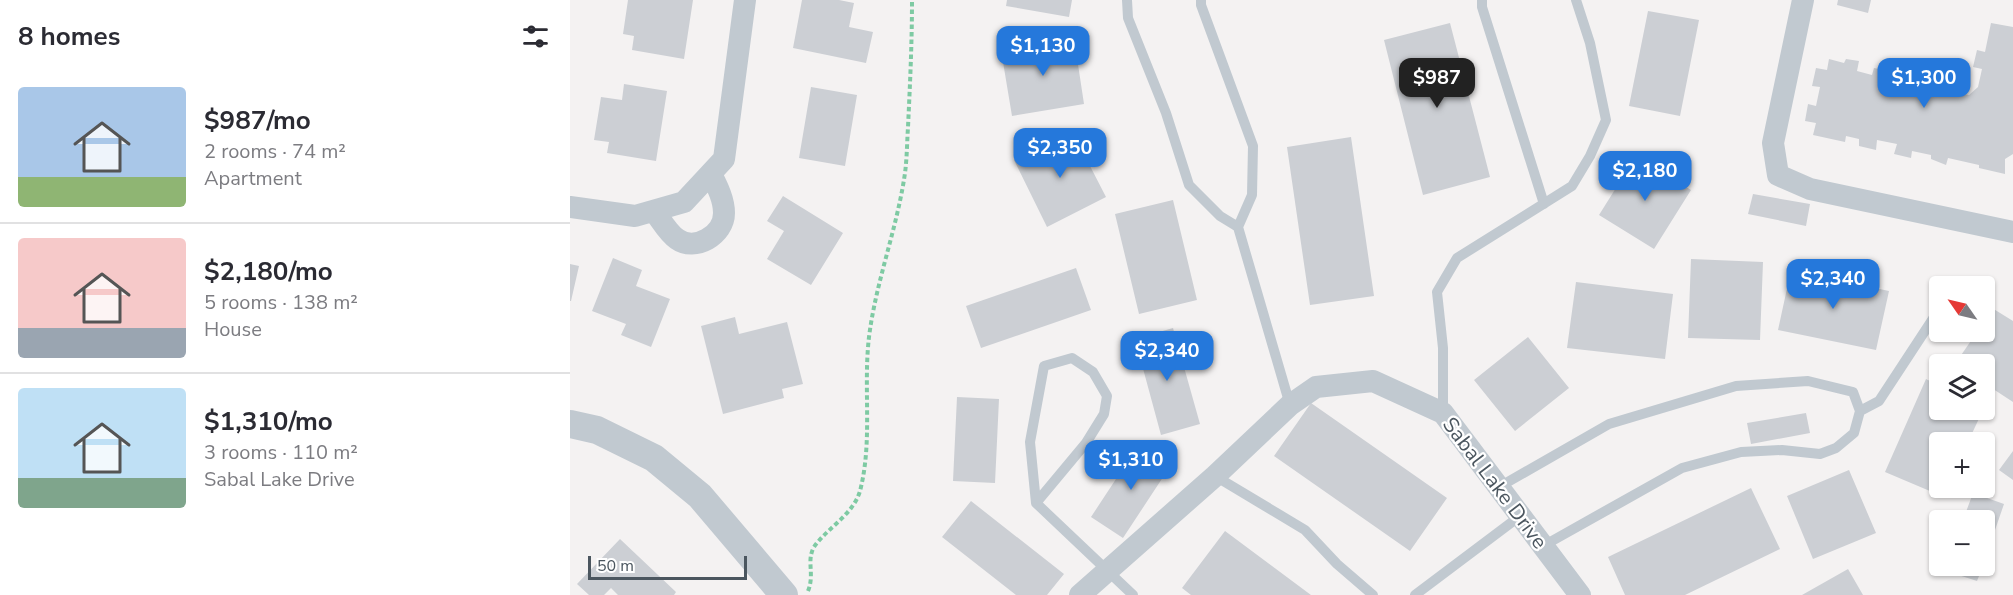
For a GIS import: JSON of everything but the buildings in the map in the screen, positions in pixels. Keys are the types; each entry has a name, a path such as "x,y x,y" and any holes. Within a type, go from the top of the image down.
{"street":[{"path":"570,207 635,216 684,202 724,159 745,0"},
{"path":"1803,0 1773,143 1778,175 1810,189 2013,232"},
{"path":"654,211 674,238 683,243 696,244 706,241 722,223 724,214 722,197 711,174"},
{"name":"Sabal Lake Drive","path":"1080,595 1215,476 1290,405 1316,387 1373,381 1443,412 1580,595"},
{"path":"570,424 597,430 654,458 700,496 783,595"}],"lane":[{"path":"1127,0 1128,18 1166,113 1189,185 1220,216 1238,227"},
{"path":"1201,0 1253,146 1252,195 1238,227 1290,405"},
{"path":"1482,0 1482,7 1544,204"},
{"path":"1443,412 1443,348 1437,292 1457,258 1572,186 1590,156 1606,120 1590,43 1576,0"},
{"path":"1860,411 1879,401 1929,325"},
{"path":"1036,503 1086,443 1104,414 1107,396 1092,372 1072,358 1044,366 1030,442 1036,503 1133,595"},
{"path":"1499,487 1609,424 1736,386 1808,381 1852,392 1860,411 1854,433 1836,448 1820,454 1782,450 1741,452 1682,468 1543,546"},
{"path":"1215,476 1305,530 1337,564 1373,595"},
{"path":"1415,595 1520,516"}],"path":[{"path":"807,595 813,580 810,560 814,548 845,515 859,495 865,467 869,338 877,288 891,244 905,172 911,75 912,0"}]}
